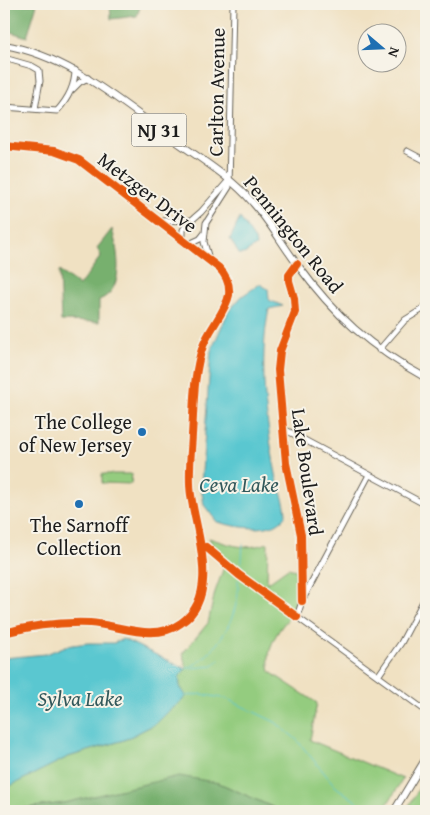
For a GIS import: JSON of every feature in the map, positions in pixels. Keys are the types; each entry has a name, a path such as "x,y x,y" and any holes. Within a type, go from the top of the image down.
{"main road":[{"name":"Pennington Road","path":"4,45 40,54 75,70 229,180 259,209 297,264 337,313 379,350 426,378"},
{"path":"394,811 426,758"}],"street":[{"name":"Carlton Avenue","path":"229,180 233,4"},
{"path":"4,58 32,66 39,70 40,81 35,109"},
{"path":"70,92 75,80 75,70"},
{"path":"4,107 57,111 70,92 80,82 88,78"},
{"name":"Metzger Drive","path":"4,146 54,151 73,157 209,260 223,272 228,284 228,296 204,344 195,382 190,485 202,545 202,580 199,601 188,618 170,629 151,632 104,625 79,624 24,629 4,634"},
{"path":"407,152 426,161"},
{"path":"183,240 184,230 229,180"},
{"path":"209,260 205,248 204,234 208,219 228,189 229,180"},
{"path":"159,221 192,220"},
{"path":"189,244 200,239 204,234"},
{"name":"Lake Boulevard","path":"297,264 289,275 295,312 279,360 289,480 301,535 302,600"},
{"path":"379,350 405,320 426,307"},
{"path":"284,428 426,505"},
{"path":"369,475 302,600 297,617 426,711"},
{"path":"378,676 402,642 426,596"}],"green space":[{"path":"10,4 37,4 27,37 4,30"},
{"path":"110,4 141,4 137,16 111,19"},
{"path":"112,229 118,258 117,279 108,295 99,300 99,322 61,321 59,271 79,286 101,256 97,248"},
{"path":"102,474 132,474 131,484 102,483"},
{"path":"209,538 245,547 268,543 267,583 288,568 296,570 296,610 279,630 271,645 269,654 270,672 317,703 310,740 403,779 383,811 281,811 219,783 4,811 4,789 11,784 68,757 124,740 157,723 182,701 184,692 180,688 179,676 186,669 183,653 208,623 215,592 224,567"},
{"path":"179,776 219,783 281,811 4,811 64,803"},
{"path":"426,776 426,811 406,811"}],"water":[{"path":"240,218 255,240 256,246 244,254 239,254 230,239"},
{"name":"Ceva Lake","path":"260,284 268,289 269,300 283,306 269,309 264,350 264,371 269,434 286,515 273,525 254,528 217,522 204,505 201,486 211,351 228,312 242,296"},
{"name":"Sylva Lake","path":"123,639 186,669 179,677 180,687 186,696 157,723 124,740 68,757 4,789 4,658 46,654 66,646 88,643 114,643"}],"waterway":[{"path":"241,572 243,544"},
{"path":"186,669 208,654 225,632 236,606 238,580"},
{"path":"191,668 213,666 219,660"},
{"path":"186,696 201,694 227,699 275,722 296,739 336,787 370,811"}],"cycle path":[{"path":"4,146 54,151 79,160 219,268 224,274 229,288 225,307 203,346 196,379 190,480 191,495 201,545 203,581 200,597 193,611 181,623 171,629 160,632 137,631 101,624 69,623 25,628 4,633"},
{"path":"297,264 289,275 295,312 280,351 278,370 286,463 301,535 302,601"},
{"path":"206,547 239,575 297,617"}],"place":[{"name":"The College of New Jersey","path":"142,432"},
{"name":"The Sarnoff Collection","path":"79,504"}]}
